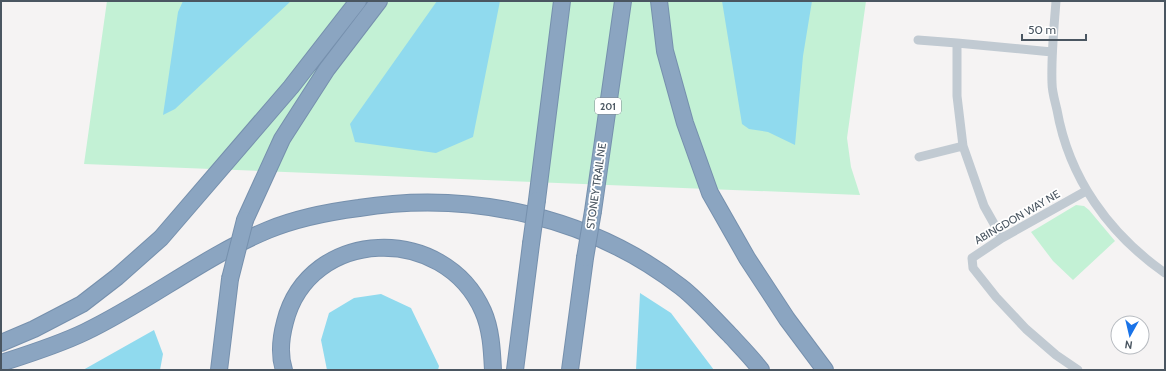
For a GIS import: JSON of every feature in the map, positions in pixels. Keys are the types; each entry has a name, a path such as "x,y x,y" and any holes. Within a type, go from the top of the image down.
{"highway":[{"path":"1,344 82,304 117,277 161,238 292,87 358,1"},
{"path":"219,370 230,279 245,220 282,139 327,69 379,1"},
{"path":"515,370 562,1"},
{"name":"STONEY TRAIL NE","path":"589,262 594,252 590,231 623,1"},
{"path":"659,1 665,51 685,123 710,193 747,258 787,319 826,370"},
{"path":"1,363 38,351 85,331 206,261 269,230 321,213 410,202 480,205 521,213 575,229 606,241 635,257 682,288 761,370"},
{"path":"284,370 282,335 290,306 302,287 317,272 342,257 353,252 384,246 398,247 432,258 456,274 474,295 483,310 492,342 493,370"},
{"path":"570,370 589,262"},
{"path":"580,370 589,262"}],"street":[{"path":"1056,1 1052,52 1052,85 1059,126 1070,160 1086,191 1103,216 1147,260 1165,273"},
{"path":"918,40 1052,52"},
{"path":"957,43 957,96 963,146 984,206 1002,238"},
{"path":"919,157 963,146"},
{"name":"ABINGDON WAY NE","path":"1078,370 1056,355 1026,329 996,297 973,268 972,258 1002,238 1086,191"}],"green space":[{"path":"107,1 866,1 847,138 851,167 860,195 84,164"},
{"path":"1076,205 1084,206 1089,210 1115,241 1073,280 1053,261 1031,232"}],"water":[{"path":"183,1 291,1 175,109 163,115 178,12"},
{"path":"437,1 500,1 473,137 436,153 355,142 350,124"},
{"path":"722,1 812,1 803,56 795,145 768,132 749,129 742,124"},
{"path":"640,293 671,313 714,370 636,370"},
{"path":"381,294 411,308 439,366 438,370 327,370 321,340 329,313 354,298"},
{"path":"154,330 163,354 160,370 83,370"}]}
